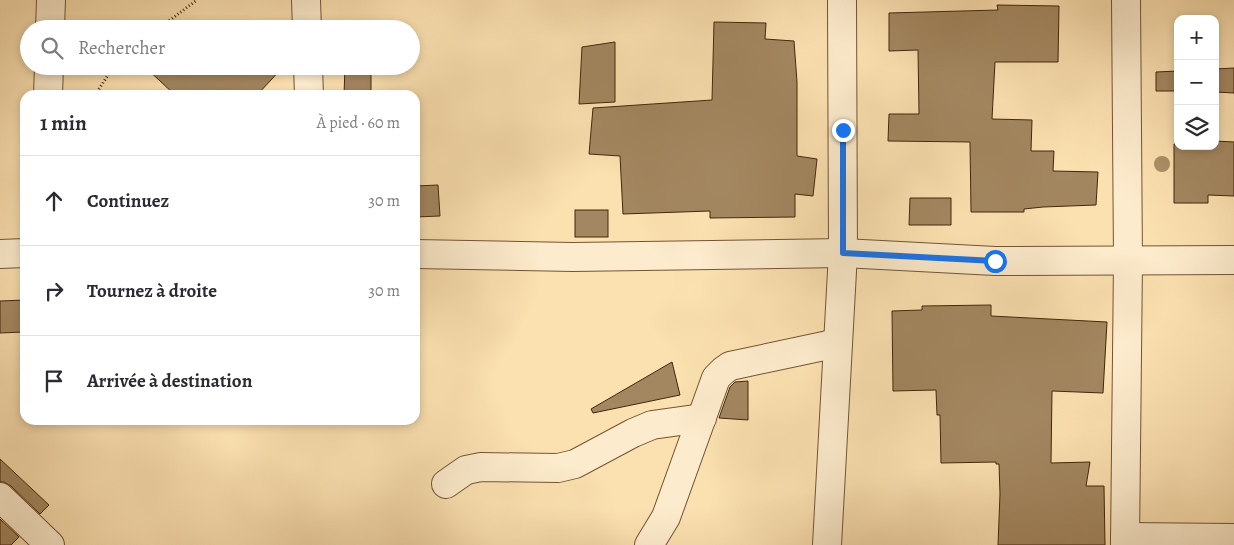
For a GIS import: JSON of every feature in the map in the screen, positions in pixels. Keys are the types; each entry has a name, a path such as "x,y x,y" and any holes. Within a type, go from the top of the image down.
{"street":[{"path":"50,20 51,0"},
{"path":"306,0 307,20"},
{"path":"827,545 843,253 842,0"},
{"path":"1126,0 1128,260 1125,541 1234,538"},
{"path":"48,90 49,75"},
{"path":"308,75 309,90"},
{"path":"0,254 20,253"},
{"path":"420,254 573,257 843,253 995,261 1234,260"},
{"path":"649,545 666,518 716,378 730,366 838,343"},
{"path":"446,484 466,470 482,467 558,468 575,464 652,425 702,418"},
{"path":"0,497 50,545"}],"path":[{"path":"170,20 197,0"},
{"path":"98,90 108,75"}],"building":[{"path":"997,5 1059,6 1058,62 995,62 992,119 1032,120 1031,151 1054,151 1053,171 1098,172 1096,205 1043,207 1024,209 1024,212 971,212 970,142 888,141 889,114 919,114 918,50 889,51 889,13 998,10"},
{"path":"714,22 766,23 765,39 794,41 797,82 797,156 817,159 813,196 795,194 795,217 710,218 710,211 623,214 620,156 589,154 593,108 712,100"},
{"path":"615,42 615,102 579,104 582,47"},
{"path":"1234,68 1234,93 1219,92 1219,69"},
{"path":"1174,71 1174,91 1156,91 1156,72"},
{"path":"154,75 276,75 262,90 170,90"},
{"path":"345,75 371,75 371,90 344,90"},
{"path":"1219,141 1234,142 1234,196 1208,195 1208,203 1174,203 1174,150 1219,150"},
{"path":"438,185 440,216 420,217 420,186"},
{"path":"910,198 951,198 951,225 909,225"},
{"path":"575,210 608,210 608,237 575,237"},
{"path":"20,300 20,332 0,333 0,301"},
{"path":"991,305 991,316 1107,322 1103,393 1052,391 1051,463 1090,462 1086,486 1104,486 1105,545 998,545 999,464 996,464 996,462 941,463 940,415 937,415 936,390 893,391 892,311 922,310 922,306"},
{"path":"672,362 680,395 593,413 591,409"},
{"path":"748,381 748,420 719,418 730,387 735,382"},
{"path":"0,459 49,505 40,514 11,486 0,482"},
{"path":"0,519 19,537 11,545 0,545"}],"route":[{"path":"843,130 843,253 995,261"}]}
